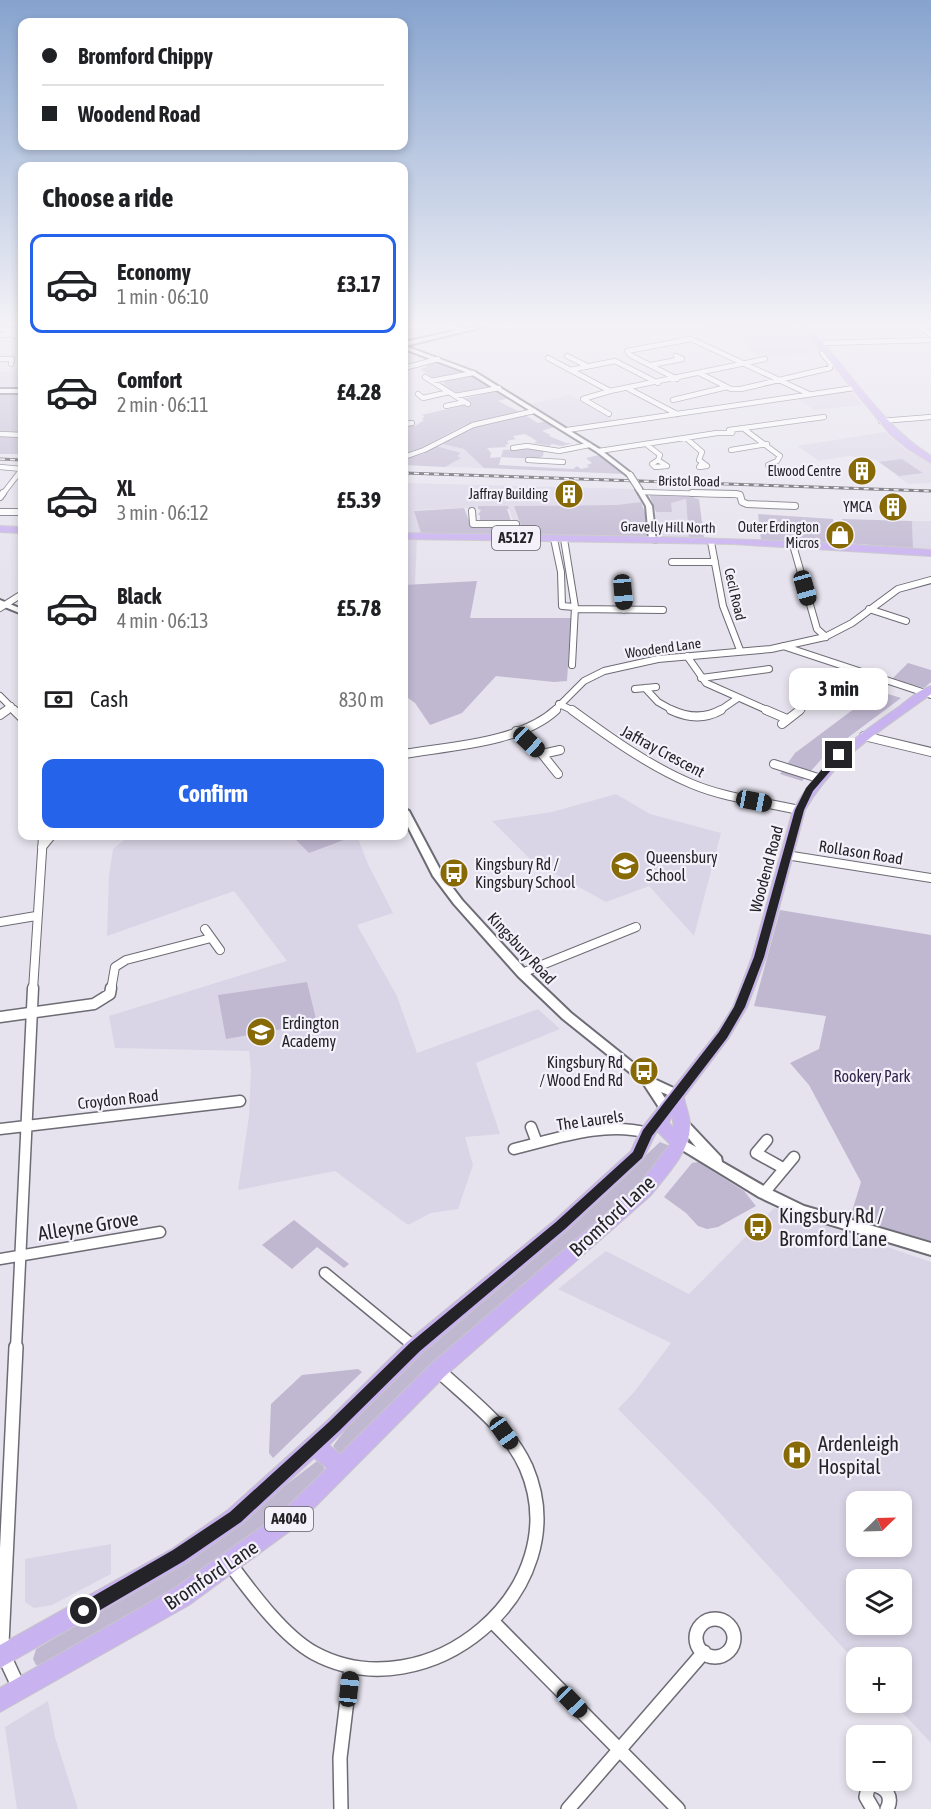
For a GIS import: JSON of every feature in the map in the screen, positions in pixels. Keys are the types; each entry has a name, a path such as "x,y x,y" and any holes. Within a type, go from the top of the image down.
{"main road":[{"path":"872,410 907,447 931,460"},
{"path":"0,529 18,530"},
{"name":"Gravelly Hill North","path":"408,536 653,540 931,553"},
{"name":"Woodend Road","path":"660,1118 723,1035 740,1007 759,957 799,810 809,790 839,755 929,692"},
{"path":"676,1108 681,1133 660,1118 676,1108"},
{"name":"Bromford Lane","path":"2,1656 104,1600 187,1550 235,1517 314,1445 415,1347 561,1225 638,1155 660,1118"},
{"name":"Bromford Lane","path":"0,1701 181,1597 287,1521 438,1370 644,1191 660,1172 681,1133"},
{"path":"314,1445 342,1468"}],"street":[{"path":"602,410 609,414"},
{"path":"670,410 677,414"},
{"path":"567,430 701,410"},
{"path":"408,456 473,425 534,411 599,451 630,475 649,506 653,540"},
{"path":"599,451 717,433 732,433 744,429 824,417"},
{"path":"881,421 931,417"},
{"path":"408,424 412,423"},
{"path":"744,429 767,444 780,456 771,464 781,465"},
{"path":"0,434 18,435"},
{"path":"686,438 702,452 699,460 702,463"},
{"path":"513,448 525,444 553,450 589,445"},
{"path":"646,444 660,455 658,460"},
{"path":"731,450 767,444"},
{"path":"546,461 548,454 553,450"},
{"path":"528,460 563,462"},
{"path":"0,467 18,469"},
{"path":"0,497 18,474"},
{"name":"Bristol Road","path":"640,490 736,494 740,495 742,502 747,504 782,503 795,506"},
{"path":"472,511 473,524 516,524 514,538"},
{"path":"0,512 18,512"},
{"path":"559,539 562,606 663,610"},
{"path":"559,539 575,608 572,665"},
{"name":"Cecil Road","path":"711,542 723,606 740,650"},
{"path":"793,545 817,628 826,637"},
{"path":"672,562 715,562"},
{"name":"Woodend Lane","path":"408,753 516,731 545,718 572,690 590,677 604,671 687,656 783,646 826,637 841,630 902,586 931,580"},
{"path":"623,592 624,610"},
{"path":"2,605 18,596"},
{"path":"2,605 18,611"},
{"path":"869,609 903,622"},
{"path":"783,646 788,650 929,692"},
{"path":"687,656 701,678 714,688 785,721 829,687 841,694"},
{"path":"701,678 756,674 769,669"},
{"path":"635,689 656,687"},
{"path":"645,688 658,703 684,714 699,717 714,714 738,698"},
{"path":"0,696 18,714"},
{"name":"Jaffray Crescent","path":"559,704 571,709 621,746 691,784 719,794 799,810"},
{"path":"0,715 11,706"},
{"path":"516,731 542,754 558,774"},
{"path":"864,736 931,752"},
{"path":"542,754 560,750"},
{"path":"774,764 818,778"},
{"name":"Kingsbury Road","path":"408,818 438,876 458,902 522,973 567,1016 648,1082 660,1118"},
{"path":"19,1689 2,1656 2,1632 28,1124 36,916 43,840"},
{"path":"42,848 48,840"},
{"name":"Rollason Road","path":"786,855 931,878"},
{"path":"0,922 36,916"},
{"path":"612,924 620,933"},
{"path":"522,973 636,927"},
{"path":"205,929 220,950"},
{"path":"0,1017 94,1004 104,1000 110,994 113,972 119,964 126,960 211,938"},
{"name":"Kingsbury Road","path":"648,1082 660,1118"},
{"name":"Croydon Road","path":"0,1129 240,1101"},
{"name":"The Laurels","path":"514,1149 595,1132 634,1129 660,1118"},
{"name":"The Laurels","path":"531,1127 537,1143"},
{"path":"681,1133 696,1141 727,1170"},
{"path":"681,1133 727,1170 764,1193 820,1217 931,1249"},
{"path":"767,1140 756,1153 783,1168"},
{"path":"764,1193 794,1157"},
{"name":"Alleyne Grove","path":"0,1259 160,1232"},
{"path":"325,1273 415,1347"},
{"path":"230,1564 275,1617 314,1652 351,1667 391,1669 414,1665 471,1640 493,1622 512,1600 530,1566 536,1526 533,1488 523,1460 504,1433 438,1370"},
{"path":"493,1622 678,1809"},
{"path":"568,1809 704,1652"},
{"path":"341,1809 340,1758 351,1667"},
{"path":"871,1808 866,1800 866,1791 870,1785 878,1785 888,1794 890,1803 887,1809"}],"shaded area":[{"path":"539,410 597,410 615,421 566,427"},
{"path":"885,432 906,450 931,463 931,483 908,484 876,460 849,456 819,461 797,446"},
{"path":"442,444 464,449 484,468 445,467 460,458 453,450 437,446"},
{"path":"408,483 635,489 641,502 618,505 514,506 518,520 513,520 508,506 414,510 421,533 408,533"},
{"path":"686,499 689,538 664,538 658,535 655,532 656,512 671,512 671,503"},
{"path":"912,521 931,521 931,550 913,548"},
{"path":"408,539 417,540 415,585 408,585"},
{"name":"Queensbury School","path":"616,794 650,814 721,833 694,936 649,886 606,902 533,862 492,821 552,812"},
{"name":"Erdington Academy","path":"124,840 359,840 393,913 357,925 397,996 417,1053 538,1009 560,1029 476,1063 500,1134 465,1137 473,1165 458,1209 431,1213 408,1225 335,1171 238,1190 249,1116 251,1070 249,1051 115,1048 109,1016 287,961 234,891 107,936 109,876 113,849"},
{"name":"Ardenleigh Hospital","path":"774,1208 931,1262 931,1743 902,1713 912,1713 912,1647 846,1647 846,1651 709,1501 618,1409 634,1392 671,1343 558,1289 606,1251 689,1294"},
{"path":"111,1544 111,1574 52,1605 34,1608 25,1602 25,1559"},
{"path":"48,1701 55,1737 78,1809 17,1809 5,1727"}],"green space":[{"path":"0,410 18,410 18,433 0,432"},
{"path":"442,410 520,412 463,426 408,453 408,426 415,426 424,420 422,419 425,416 421,415"},
{"path":"525,415 538,423 546,421 554,427 542,431 551,435 549,436 572,443 549,446 534,443 537,441 525,434 513,436 516,439 507,441 509,444 505,445 507,447 487,448 491,453 490,458 501,457 499,465 573,469 577,466 581,469 589,467 587,465 592,463 586,458 599,455 624,474 484,468 464,449 442,444 472,428"},
{"path":"0,436 18,437 18,454 0,454"},
{"path":"437,446 461,453 457,456 461,458 445,467 408,465 408,458 423,454"},
{"path":"530,448 544,450 543,456 537,459 501,457 503,450"},
{"path":"902,459 923,473 899,476 879,462"},
{"path":"649,494 693,495 694,498 699,499 704,538 689,538 686,499 671,503 672,512 656,512"},
{"path":"641,502 645,513 646,536 644,537 524,535 514,506 617,505"},
{"path":"478,506 508,506 511,521 480,523 480,515 478,515 481,510"},
{"path":"464,508 471,526 508,526 511,527 511,533 505,535 421,533 414,511"},
{"path":"758,514 833,519 836,543 761,540"},
{"path":"842,519 912,521 913,548 845,543"},
{"path":"477,581 470,618 571,618 567,681 554,682 496,676 462,713 430,725 415,703 408,698 408,585"},
{"path":"908,663 931,670 931,682 924,688 892,679"},
{"path":"878,691 901,698 826,754 802,781 780,774 795,753"},
{"path":"296,840 344,840 309,853"},
{"name":"Rookery Park","path":"780,910 931,935 931,1241 850,1218 861,1182 809,1085 790,1063 819,1049 826,1016 754,1006"},
{"path":"307,982 317,1023 226,1039 218,995"},
{"path":"660,1142 670,1146 649,1177 345,1456 339,1454 333,1446 384,1387"},
{"path":"698,1162 744,1191 756,1206 718,1227 707,1229 698,1226 686,1213 664,1197 692,1163"},
{"path":"294,1220 349,1264 344,1268 317,1247 292,1269 262,1245"},
{"path":"358,1369 362,1372 273,1458 269,1453 271,1404 302,1375"},
{"path":"317,1461 323,1465 326,1472 285,1513 192,1584 43,1666 36,1665 33,1659 36,1649 184,1563"}],"railway":[{"path":"0,459 18,460"},
{"path":"408,473 931,491"}],"place":[{"name":"Elwood Centre","path":"862,471"},
{"name":"Jaffray Building","path":"569,494"},
{"name":"YMCA","path":"893,507"},
{"name":"Outer Erdington Micros","path":"840,535"},
{"name":"Queensbury School","path":"625,866"},
{"name":"Kingsbury Rd / Kingsbury School","path":"454,873"},
{"name":"Erdington Academy","path":"261,1032"},
{"name":"Kingsbury Rd / Wood End Rd","path":"644,1071"},
{"name":"Kingsbury Rd / Bromford Lane","path":"758,1227"},
{"name":"Ardenleigh Hospital","path":"797,1455"}],"route":[{"path":"84,1611 179,1556 235,1517 334,1427 415,1347 561,1225 638,1155 647,1133 723,1035 740,1007 759,957 799,810 809,790 839,755"}]}
